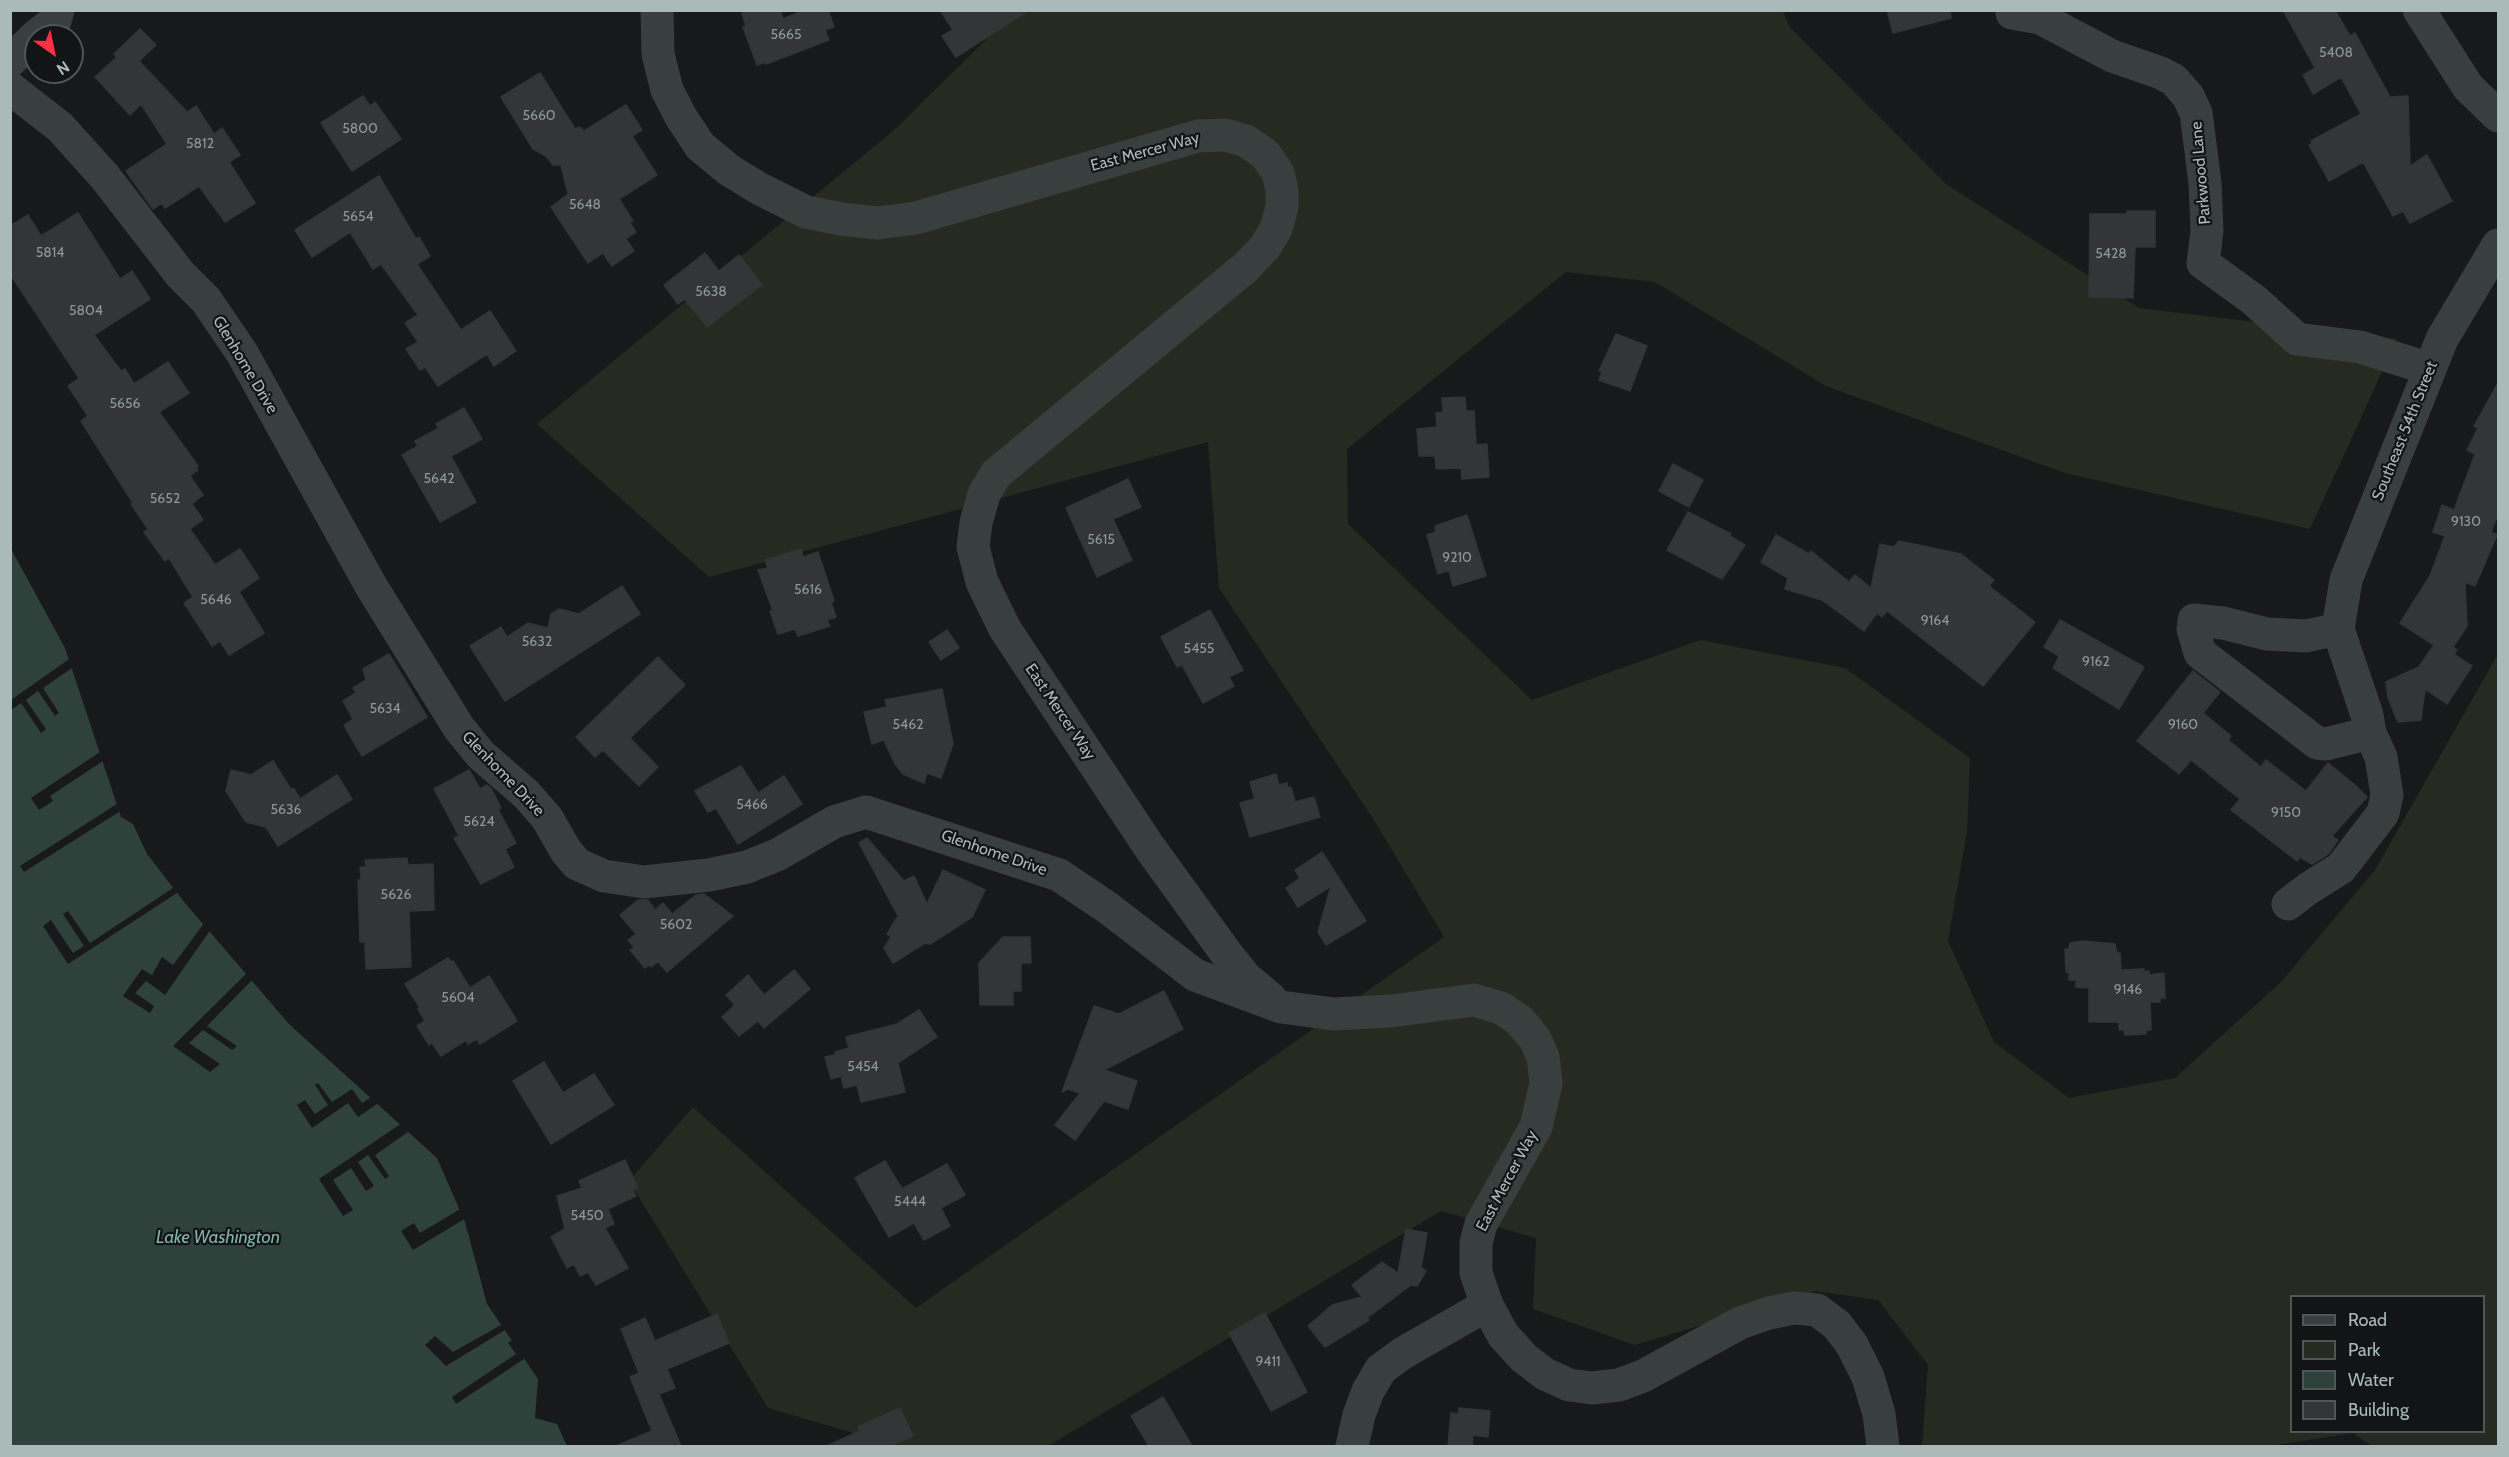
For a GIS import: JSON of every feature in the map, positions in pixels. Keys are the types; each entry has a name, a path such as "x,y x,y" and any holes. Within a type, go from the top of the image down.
{"street":[{"path":"51,24 55,21 58,10"},
{"name":"East Mercer Way","path":"657,10 658,54 667,90 700,146 729,170 760,189 806,212 878,223 916,218 1198,136 1225,135 1246,141 1265,154 1278,173 1282,190 1282,207 1276,228 1265,247 1246,267 996,474 984,494 976,523 973,547 982,582 1005,629 1150,848 1246,978 1281,1007 1334,1014 1391,1011 1474,1000 1501,1008 1519,1020 1535,1039 1543,1057 1546,1083 1536,1128 1481,1224 1476,1243 1476,1273 1487,1305 1503,1335 1524,1358 1545,1374 1569,1385 1592,1388 1619,1385 1643,1376 1740,1323 1769,1313 1794,1308 1817,1310 1837,1325 1852,1345 1863,1366 1879,1414 1883,1446"},
{"path":"2419,10 2468,87 2499,116"},
{"name":"Parkwood Lane","path":"2012,13 2040,18 2112,56 2161,73 2174,80 2188,96 2196,113 2205,183 2207,231 2203,263 2254,300 2297,339 2360,347 2430,369"},
{"path":"10,61 24,48"},
{"name":"Glenhome Drive","path":"10,88 60,127 105,177 180,274 206,300 242,353 371,586 459,728 481,755 526,794 547,818 566,851 577,864 604,876 644,882 709,875 757,863 777,855 834,822 866,812 1059,875 1108,908 1195,975 1281,1007"},
{"name":"Southeast 54th Street","path":"2288,904 2308,888 2341,868 2383,813 2387,795 2381,757 2370,734 2367,715 2337,629 2346,580 2442,339 2499,245"},
{"path":"2337,629 2306,636 2267,634 2223,623 2194,620 2193,629 2200,653 2317,743 2326,744 2370,734"},
{"path":"1352,1446 1359,1415 1368,1391 1381,1369 1403,1353 1487,1305"}],"green space":[{"path":"1015,11 1783,11 1789,26 1946,184 2139,308 2397,339 2310,529 2065,473 1826,386 1655,282 1566,272 1347,449 1348,524 1532,700 1700,640 1845,668 1970,758 1967,832 1948,941 1994,1042 2069,1098 2175,1078 2281,982 2375,870 2498,654 2498,1446 2372,1446 2353,1433 2271,1446 1922,1446 1928,1365 1878,1300 1816,1291 1635,1345 1533,1309 1536,1238 1441,1211 1048,1446 898,1446 768,1408 629,1181 693,1107 916,1308 1444,937 1374,820 1219,588 1208,442 709,577 537,424 893,131"}],"water":[{"name":"Lake Washington","path":"10,547 65,648 121,817 133,824 147,854 185,903 289,1024 437,1158 465,1222 487,1304 538,1379 535,1418 557,1424 567,1446 11,1446"}],"pier":[{"path":"72,657 75,666 43,688 59,713 55,716 38,691 26,700 46,729 41,733 21,703 11,710 11,700"},
{"path":"103,750 106,759 50,796 53,801 39,810 31,798"},
{"path":"120,802 122,810 24,872 20,866"},
{"path":"176,886 180,891 68,964 43,926 51,920 73,953 84,946 63,914 68,911 90,943"},
{"path":"205,922 211,929 165,995 146,981 135,993 154,1006 150,1013 123,996 142,969 152,975 162,957 173,965"},
{"path":"248,972 254,978 207,1026 237,1046 232,1050 203,1030 189,1043 220,1064 210,1072 173,1046"},
{"path":"318,1083 332,1102 352,1089 362,1103 373,1096 380,1102 358,1117 348,1103 312,1128 297,1105 305,1100 315,1114 328,1105 315,1085"},
{"path":"402,1123 408,1132 375,1155 389,1176 385,1179 368,1155 358,1162 374,1186 366,1191 351,1168 333,1180 353,1210 343,1216 319,1179"},
{"path":"462,1208 466,1218 413,1250 401,1231 414,1223 420,1233"},
{"path":"501,1325 505,1330 446,1366 425,1345 435,1336 453,1352"},
{"path":"514,1339 527,1357 456,1404 452,1397 516,1354 508,1343"}],"building":[{"path":"741,10 780,10 783,19 805,10 828,10 834,27 825,30 829,40 766,64 766,62 757,65 743,27 746,26"},
{"path":"940,10 1029,10 956,57 942,36 953,30"},
{"path":"1887,10 1950,10 1951,18 1893,33"},
{"path":"2283,10 2335,10 2350,36 2355,33 2390,97 2408,96 2410,166 2427,155 2452,201 2410,223 2403,211 2393,216 2363,162 2329,181 2309,145 2312,144 2311,141 2361,114 2341,77 2313,94 2303,75 2315,68"},
{"path":"140,29 156,45 139,61 187,112 196,106 214,134 222,128 240,155 229,162 255,203 225,222 199,186 165,208 162,203 153,209 126,171 167,144 141,104 130,115 95,77 117,57 114,54"},
{"path":"540,73 575,129 580,127 584,131 626,105 642,130 632,136 657,175 619,199 633,221 630,223 636,232 626,239 634,251 612,266 603,253 588,263 551,207 568,194 561,165 553,165 546,156 533,149 501,97"},
{"path":"363,96 370,106 375,102 401,139 352,171 321,123"},
{"path":"379,176 416,239 419,237 430,256 417,264 461,330 490,311 516,351 494,366 487,354 438,386 425,367 420,370 406,349 418,342 405,323 418,315 381,264 373,269 350,232 312,257 295,230"},
{"path":"2127,211 2155,211 2155,247 2135,247 2133,298 2089,297 2090,214 2127,214"},
{"path":"78,213 120,279 132,271 150,299 94,335 121,371 125,369 134,384 168,362 189,393 159,412 198,466 196,467 198,470 190,476 203,495 192,504 203,520 190,529 215,565 240,549 259,578 239,592 264,633 229,655 220,641 212,646 184,603 193,597 169,558 165,561 144,532 148,529 81,421 88,416 68,386 79,378 10,274 10,226 28,215 41,236"},
{"path":"705,253 719,271 739,255 762,285 707,327 685,299 678,304 664,285"},
{"path":"1616,334 1647,346 1630,391 1599,380 1602,372 1599,371"},
{"path":"2499,381 2499,512 2491,532 2497,535 2475,586 2465,582 2467,626 2453,647 2457,650 2454,654 2472,666 2447,704 2425,689 2421,720 2398,722 2388,698 2386,682 2419,667 2434,645 2400,623 2430,576 2445,536 2433,532 2442,505 2454,510 2475,454 2467,450 2478,428 2474,426"},
{"path":"1465,397 1466,411 1474,411 1476,445 1487,444 1489,477 1462,479 1461,468 1436,469 1435,456 1419,456 1417,429 1437,427 1436,413 1443,412 1442,398"},
{"path":"464,408 482,439 451,456 476,502 440,522 402,455 418,446 415,441 439,428 436,424"},
{"path":"1673,464 1703,480 1689,507 1659,491"},
{"path":"1128,479 1141,507 1113,519 1132,560 1097,577 1066,508"},
{"path":"1688,512 1731,534 1730,536 1745,545 1722,579 1667,550"},
{"path":"1467,515 1486,576 1453,586 1449,570 1438,574 1427,535 1436,532 1435,526"},
{"path":"1776,535 1809,554 1811,551 1849,582 1855,575 1871,588 1880,544 1894,547 1899,541 1961,554 1994,580 1989,586 2035,622 1983,686 1887,611 1882,617 1877,613 1864,631 1822,600 1785,589 1788,578 1761,562"},
{"path":"801,549 803,557 818,552 834,601 831,602 836,617 827,620 830,626 798,636 795,629 778,634 770,611 773,611 758,570 768,568 765,560"},
{"path":"622,586 640,614 505,701 470,646 501,627 507,637 528,623 548,628 551,614 559,609 579,614"},
{"path":"1210,610 1243,670 1229,677 1234,686 1203,703 1182,665 1177,667 1161,637"},
{"path":"2060,620 2144,667 2119,709 2053,668 2059,656 2044,647"},
{"path":"947,630 959,648 941,660 929,642"},
{"path":"389,654 427,717 362,756 344,725 353,719 343,701 356,693 353,688 366,680 363,669"},
{"path":"658,657 685,685 630,738 658,767 639,786 603,750 595,757 576,737"},
{"path":"2193,671 2220,692 2203,713 2231,736 2228,740 2261,767 2266,760 2306,791 2328,763 2367,797 2332,836 2338,840 2328,854 2312,864 2300,857 2297,861 2231,810 2240,799 2191,760 2179,774 2137,741"},
{"path":"942,689 953,744 941,778 927,773 924,783 903,774 895,764 884,740 872,744 864,712 887,707 885,700"},
{"path":"273,761 300,799 337,775 352,799 278,846 266,827 246,822 226,791 231,770 251,775"},
{"path":"741,766 758,793 784,776 802,804 738,844 716,808 708,812 695,791"},
{"path":"469,770 480,789 487,785 491,788 501,808 498,809 516,843 505,849 514,867 481,884 454,838 459,836 434,789"},
{"path":"1276,774 1279,785 1287,783 1288,788 1291,787 1295,802 1314,797 1320,817 1250,837 1240,803 1255,799 1250,782"},
{"path":"867,838 904,881 914,876 927,904 943,870 985,890 972,917 930,944 925,943 893,963 884,948 891,937 887,934 898,916 859,843"},
{"path":"1322,852 1366,921 1326,945 1318,932 1331,886 1298,907 1286,888 1300,878 1295,870"},
{"path":"407,858 408,865 433,864 434,910 409,911 411,967 366,969 365,942 360,942 358,880 361,880 360,867 366,867 365,860"},
{"path":"704,894 733,916 667,972 658,962 645,968 630,950 634,947 628,940 636,934 620,915 638,900 648,900 655,910 663,903 672,914 696,895"},
{"path":"1003,937 1030,937 1031,963 1021,963 1021,991 1013,991 1013,1005 980,1005 979,963"},
{"path":"2083,941 2115,944 2117,953 2120,953 2121,970 2144,969 2144,972 2149,971 2149,975 2164,973 2165,998 2160,998 2160,1002 2150,1002 2151,1030 2146,1030 2146,1034 2125,1035 2124,1030 2119,1030 2119,1022 2089,1022 2089,988 2076,987 2076,980 2069,980 2069,972 2066,972 2065,949 2069,949 2070,943"},
{"path":"448,958 451,962 453,961 470,988 489,976 517,1021 480,1044 477,1039 468,1044 466,1040 441,1056 432,1043 429,1045 417,1026 425,1021 405,984"},
{"path":"794,970 810,989 764,1028 758,1021 739,1036 722,1017 735,1005 726,995 748,975 764,995"},
{"path":"1164,991 1183,1029 1104,1070 1137,1081 1128,1109 1104,1101 1075,1140 1055,1125 1080,1093 1068,1089 1062,1092 1094,1006 1119,1014"},
{"path":"919,1010 937,1037 898,1063 905,1092 861,1102 857,1085 844,1088 841,1076 831,1079 825,1057 849,1048 846,1037 897,1024"},
{"path":"544,1062 563,1093 594,1074 614,1105 551,1144 513,1081"},
{"path":"625,1160 638,1188 633,1190 636,1196 608,1209 614,1224 605,1228 628,1268 596,1285 588,1272 580,1276 574,1264 567,1268 551,1237 565,1229 557,1196 582,1188 579,1181"},
{"path":"885,1161 902,1189 947,1164 965,1195 941,1208 950,1226 924,1240 914,1223 889,1237 855,1178"},
{"path":"1406,1229 1427,1233 1421,1268 1426,1271 1417,1286 1411,1285 1367,1318 1369,1320 1325,1347 1308,1326 1332,1305 1362,1297 1352,1285 1382,1262 1398,1273"},
{"path":"1265,1313 1307,1392 1271,1411 1229,1333"},
{"path":"717,1314 729,1343 667,1369 675,1388 659,1394 681,1446 616,1446 652,1431 630,1377 639,1373 621,1329 645,1318 655,1341"},
{"path":"1163,1397 1192,1446 1149,1446 1131,1416"},
{"path":"900,1408 913,1436 890,1446 827,1446 860,1431 858,1427"},
{"path":"1459,1408 1490,1411 1488,1437 1473,1435 1472,1446 1448,1446 1451,1413 1459,1414"}]}
